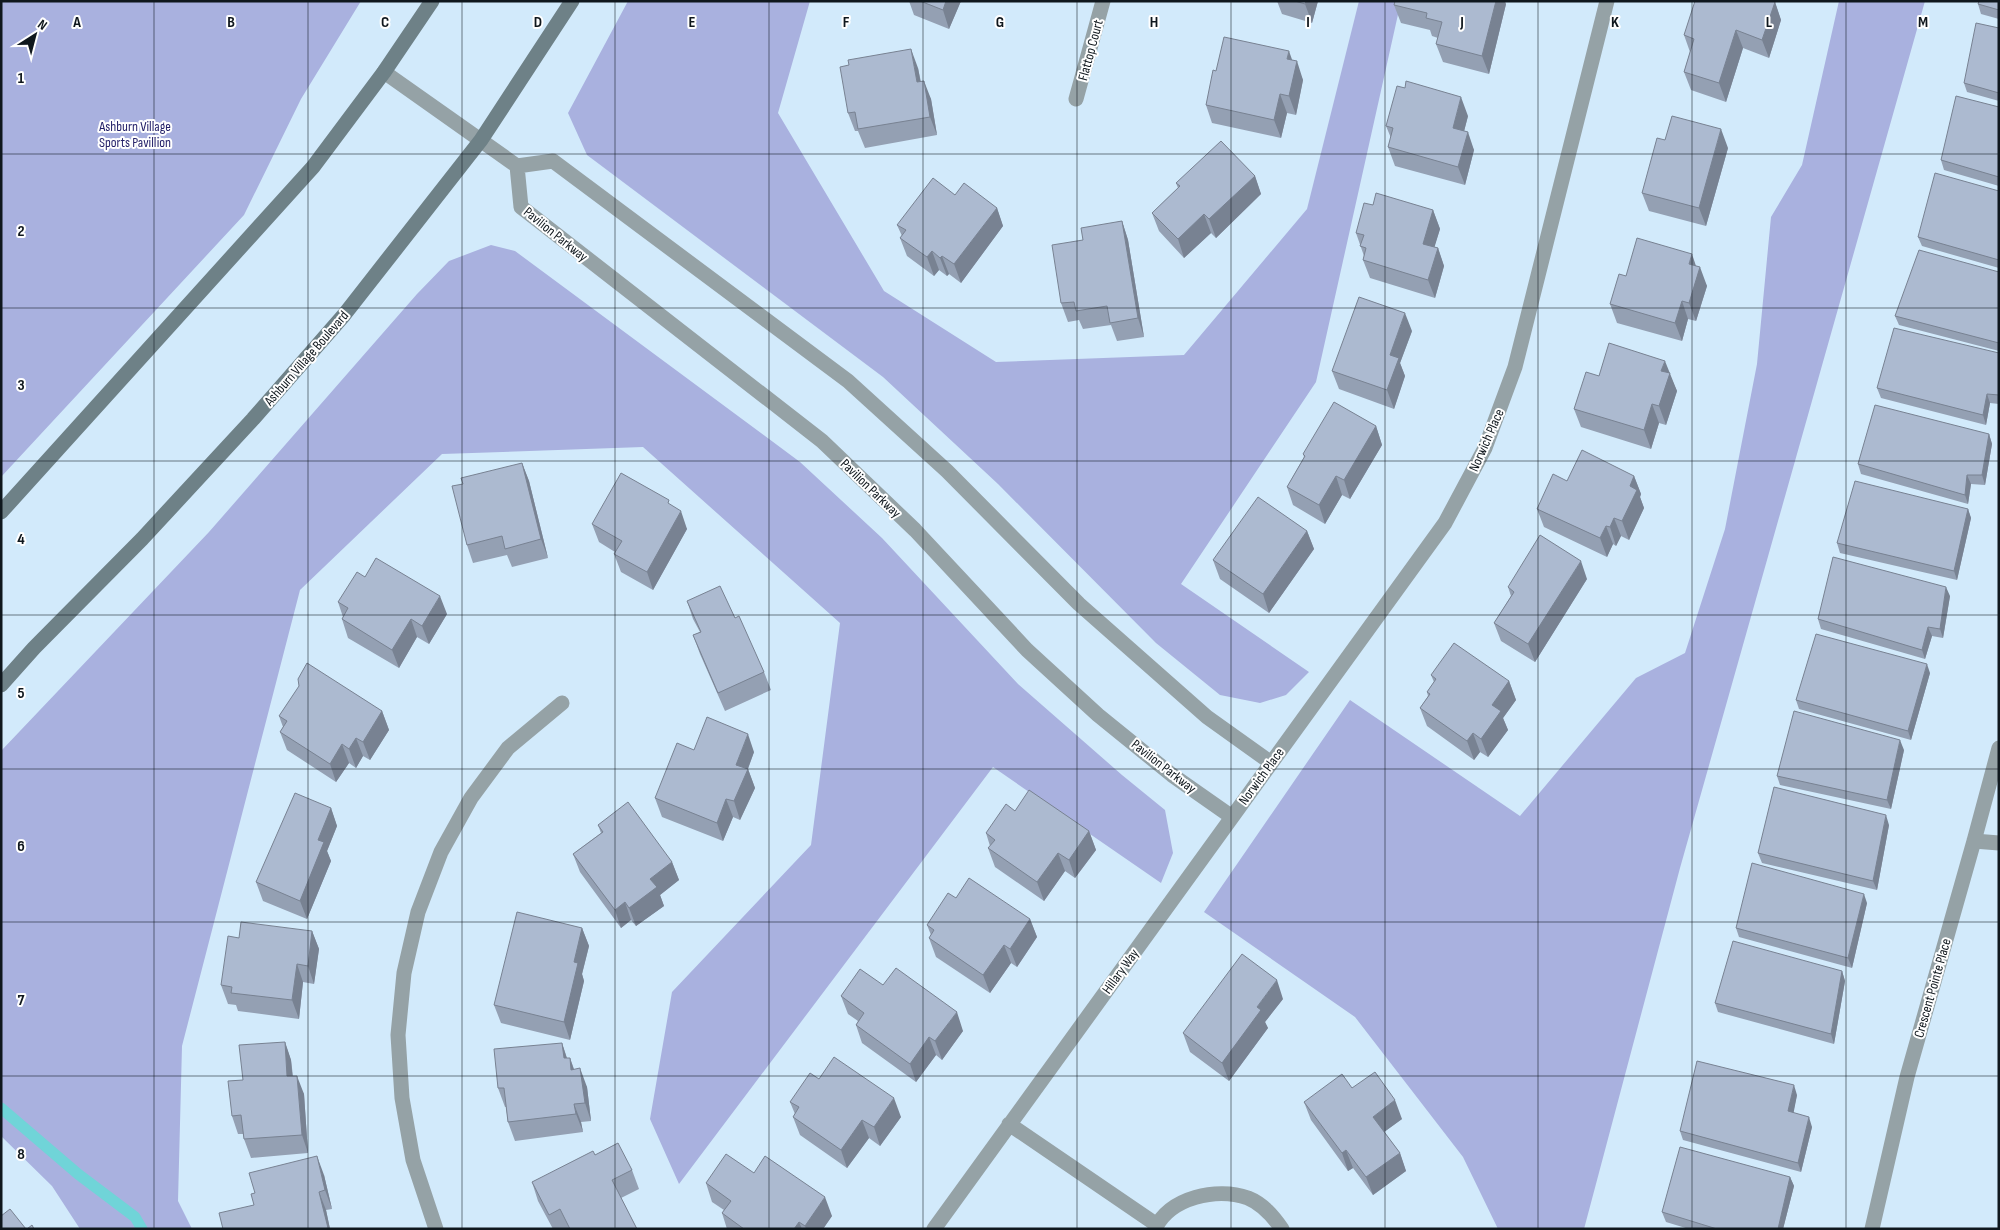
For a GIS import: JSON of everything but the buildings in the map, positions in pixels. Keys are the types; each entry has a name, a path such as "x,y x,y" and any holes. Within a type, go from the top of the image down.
{"main road":[{"path":"1,512 314,167 384,72 432,1"},
{"name":"Ashburn Village Boulevard","path":"1,685 34,648 142,539 253,419 344,315 480,140 572,1"}],"street":[{"name":"Flattop Court","path":"1076,100 1103,1"},
{"name":"Norwich Place","path":"1232,817 1445,522 1485,448 1515,367 1607,1"},
{"path":"384,72 517,166 553,161 848,381 947,471 1079,604 1207,717 1270,762"},
{"name":"Pavilion Parkway","path":"517,166 521,207 822,441 915,530 1027,650 1098,715 1172,774 1232,817"},
{"path":"436,1229 413,1160 402,1098 398,1035 404,973 416,921 441,852 471,798 508,748 562,703"},
{"name":"Crescent Pointe Place","path":"1872,1229 1907,1077 1999,748"},
{"name":"Hillary Way","path":"934,1229 1232,817"},
{"path":"1974,841 1999,842"},
{"path":"1009,1124 1156,1227 1175,1206 1198,1196 1223,1193 1249,1198 1270,1212 1282,1229"}],"green space":[{"name":"Ashburn Village Sports Pavillion","path":"1,1 361,1 301,99 244,215 1,477"},
{"path":"628,1 810,1 778,113 884,291 996,362 1184,355 1307,209 1359,1 1401,1 1316,382 1181,584 1309,672 1286,695 1260,703 1220,695 1156,643 998,484 883,377 587,155 568,113"},
{"path":"1839,1 1925,1 1680,868 1584,1229 1498,1229 1463,1157 1355,1017 1204,912 1350,700 1520,816 1636,678 1685,653 1725,529 1757,364 1771,217 1802,165"},
{"path":"491,245 515,251 800,462 882,538 1018,684 1165,810 1173,853 1161,883 993,767 679,1184 650,1119 672,992 811,845 840,623 643,447 442,454 300,590 182,1046 178,1201 192,1229 80,1229 52,1186 1,1136 1,751 209,532 417,294 449,261"}],"waterway":[{"path":"1,1108 78,1174 135,1217 142,1229"}]}
